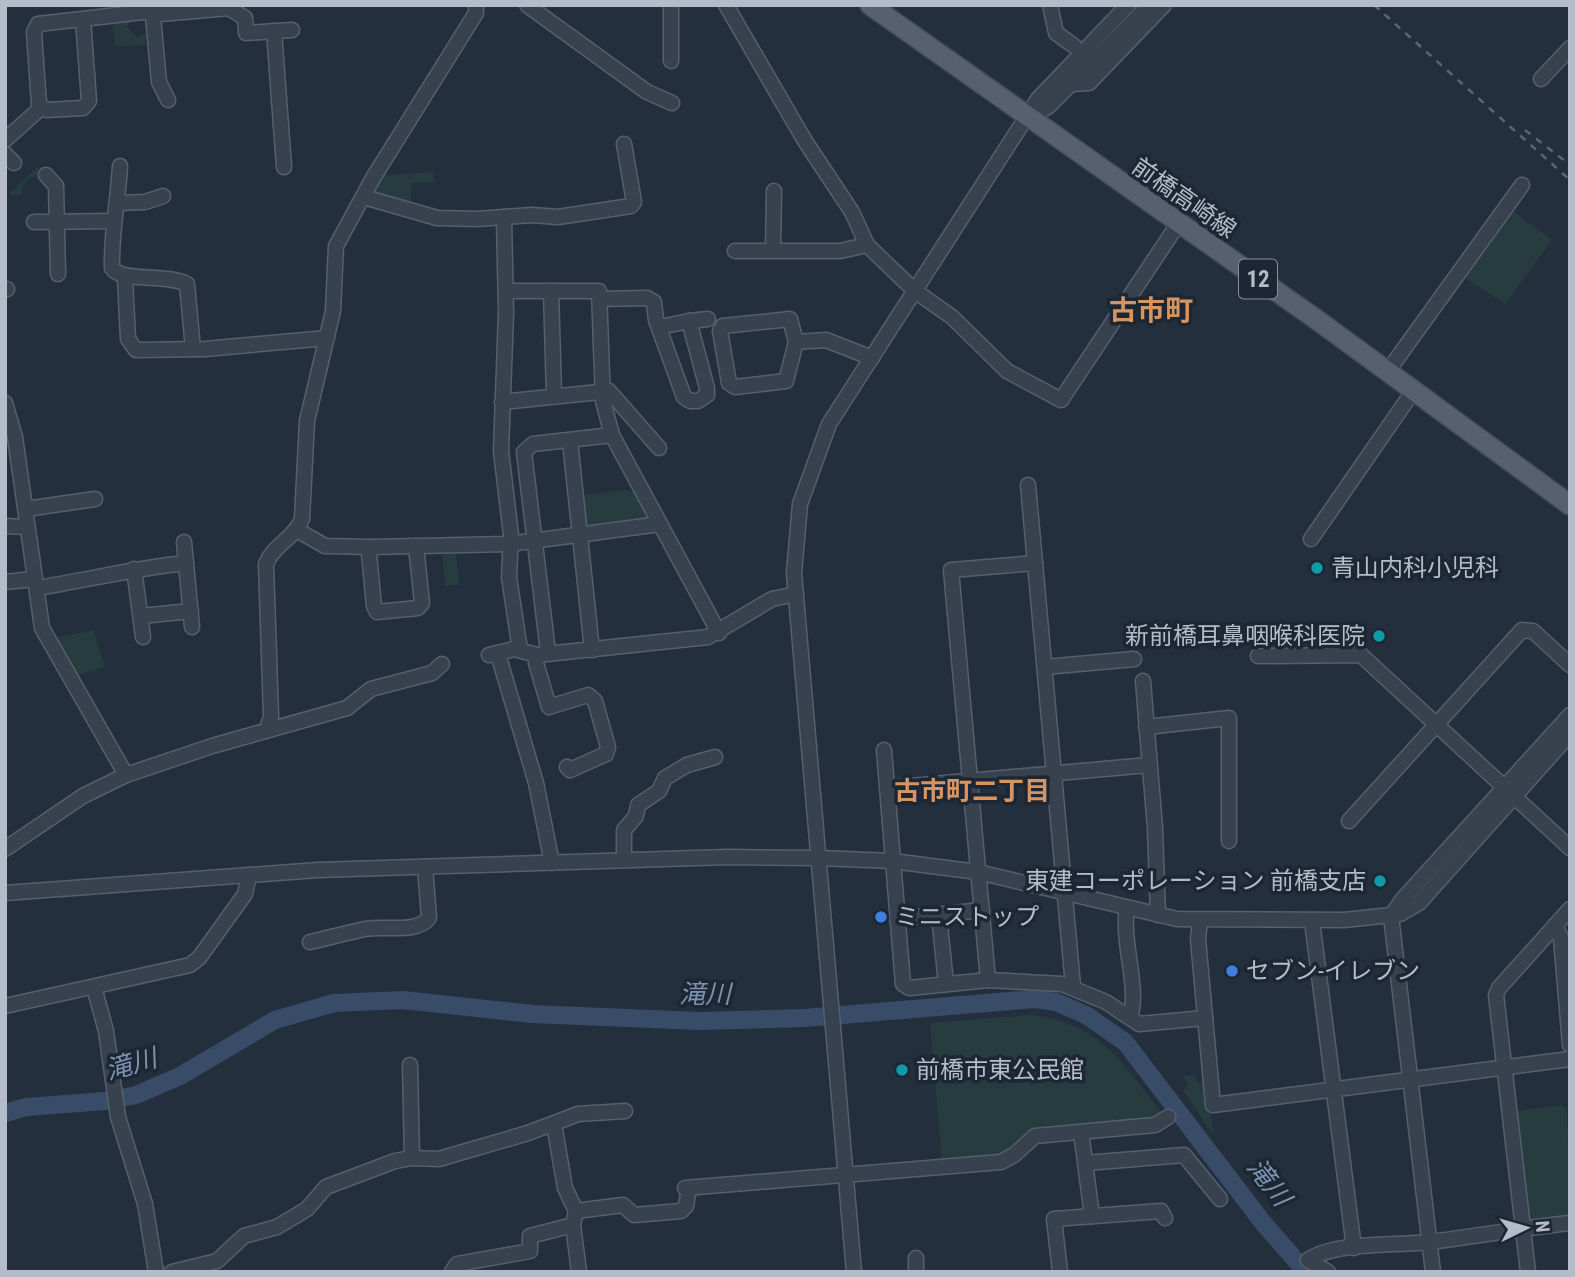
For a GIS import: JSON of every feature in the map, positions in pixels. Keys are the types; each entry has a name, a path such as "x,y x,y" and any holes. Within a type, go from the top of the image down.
{"main road":[{"name":"前橋高崎線","path":"870,5 1388,371 1570,505"}],"street":[{"path":"266,730 271,717 266,565 272,551 297,530 302,519 308,415 334,299 334,252 364,197 476,13 476,5"},
{"path":"527,5 647,92 672,103"},
{"path":"671,5 671,61"},
{"path":"726,5 805,141 852,212 867,245 915,291 952,317 1007,371 1060,400 1178,224"},
{"path":"1050,5 1056,33 1074,46"},
{"path":"1063,70 1060,62 1116,5"},
{"path":"854,1272 796,594 794,554 805,487 829,424 1038,99 1128,5"},
{"path":"1028,118 1041,113 1149,5"},
{"path":"1076,79 1089,83 1164,5"},
{"path":"152,8 159,82 168,100"},
{"path":"83,19 89,101 83,108 46,110 39,104 34,32 38,24 152,8 160,14 229,8 244,18 246,33 292,30"},
{"path":"274,32 284,167"},
{"path":"1541,79 1570,48"},
{"path":"5,140 42,107"},
{"path":"364,197 437,218 565,217 633,205 624,144"},
{"path":"120,166 112,268 125,278 164,276 187,284 193,349"},
{"path":"46,175 56,186 58,274"},
{"path":"1388,371 1522,185"},
{"path":"773,250 774,191"},
{"path":"118,203 149,202 163,196"},
{"path":"504,217 506,291 501,451 511,535 509,577 520,650"},
{"path":"34,222 114,221"},
{"path":"735,251 840,251 867,245"},
{"path":"125,278 128,334 133,349 193,349 327,338"},
{"path":"506,291 596,290 600,299 602,390 612,435 719,633"},
{"path":"551,291 554,395"},
{"path":"600,299 647,298 653,302 684,397 698,401 707,395 689,321"},
{"path":"660,327 708,319"},
{"path":"790,319 796,342 786,381 735,387 729,383 720,331 723,326 790,319"},
{"path":"796,342 825,340 872,358"},
{"path":"502,402 602,390 616,397 659,448"},
{"path":"1311,539 1414,390"},
{"path":"5,403 26,509 45,636 126,775"},
{"path":"567,767 570,770 606,754 608,747 595,701 588,695 550,706 536,663 542,653 524,452 533,444 612,435"},
{"path":"570,441 593,650"},
{"path":"1028,485 1073,986"},
{"path":"26,509 96,499"},
{"path":"297,530 325,545 372,547 509,544 660,524"},
{"path":"5,526 27,527"},
{"path":"184,542 192,627"},
{"path":"372,547 369,554 374,606 377,612 418,608 422,603 416,546"},
{"path":"5,582 36,583 102,578 134,569 186,563"},
{"path":"988,980 951,570 1035,563"},
{"path":"134,569 144,637"},
{"path":"552,863 536,783 494,654 520,650 542,653 593,650 708,637 719,633 735,620 772,599 796,594"},
{"path":"141,616 191,611"},
{"path":"1349,821 1522,630 1533,631 1570,665"},
{"path":"1258,656 1361,655 1435,727 1570,848"},
{"path":"1045,667 1134,659"},
{"path":"5,849 83,796 126,775 266,730 347,708 371,689 432,673 442,664"},
{"path":"1143,681 1157,855 1158,915"},
{"path":"5,893 249,875 425,867 624,860 820,858 892,861 978,872 1158,915 1200,920 1312,921 1391,916 1419,903 1570,715"},
{"path":"1146,727 1229,718 1229,841"},
{"path":"1508,793 1570,734"},
{"path":"884,750 903,984 909,988 988,980 1073,986 1139,1024 1205,1018"},
{"path":"624,860 624,830 636,816 638,805 659,791 665,778 687,765 715,757"},
{"path":"888,788 1149,765"},
{"path":"310,942 365,929 405,928 427,922 429,918 425,867"},
{"path":"5,1006 194,962 245,894 249,875"},
{"path":"1128,908 1125,926 1132,1004 1130,1018"},
{"path":"1528,1272 1497,991 1570,909"},
{"path":"897,919 982,911"},
{"path":"939,915 946,984"},
{"path":"1391,916 1433,1272"},
{"path":"1200,920 1198,939 1213,1105 1570,1059"},
{"path":"1312,921 1354,1248"},
{"path":"1555,925 1561,937 1570,1045"},
{"path":"94,987 106,1031 117,1112 145,1204 156,1272"},
{"path":"410,1065 413,1089 412,1158"},
{"path":"172,1272 217,1261 244,1236 277,1227 307,1209 326,1186 412,1158 439,1159 554,1124 578,1114 625,1111"},
{"path":"452,1272 457,1264 530,1251 530,1236 574,1218 623,1205 634,1215 681,1211 686,1206 687,1188 1001,1161 1014,1155 1030,1137 1155,1125 1168,1116"},
{"path":"554,1124 565,1188 574,1218 579,1272"},
{"path":"1081,1132 1092,1216"},
{"path":"1086,1163 1184,1155 1220,1199"},
{"path":"1060,1272 1052,1220 1161,1211 1165,1218"},
{"path":"1328,1272 1308,1260 1316,1254 1354,1248 1430,1242 1570,1223"}],"green space":[{"path":"136,17 126,27 138,38 150,29 151,38 145,39 146,45 115,46 112,19"},
{"path":"37,167 46,175 29,178 23,186 22,194 12,196 10,193"},
{"path":"381,171 388,175 433,172 434,182 412,183 410,207 370,193"},
{"path":"1513,211 1552,240 1505,304 1465,278"},
{"path":"626,490 634,492 649,520 587,531 582,495"},
{"path":"442,550 456,550 459,585 445,586"},
{"path":"93,630 105,667 73,676 52,639"},
{"path":"1029,1015 1074,1026 1092,1036 1121,1062 1163,1114 1160,1119 1035,1132 1000,1157 942,1162 930,1023"},
{"path":"1196,1074 1197,1083 1208,1083 1213,1135 1183,1090 1188,1085 1183,1076"},
{"path":"1562,1105 1567,1109 1570,1220 1529,1225 1516,1111"}],"waterway":[{"name":"滝川","path":"5,1113 26,1107 105,1101 136,1095 180,1076 275,1020 334,1003 403,1000 532,1014 699,1021 805,1018 1035,999 1056,1002 1086,1015 1125,1042 1264,1224 1306,1272"}],"railway":[{"path":"1374,5 1570,180"},
{"path":"1525,130 1570,165"}],"place":[{"name":"青山内科小児科","path":"1317,568"},
{"name":"新前橋耳鼻咽喉科医院","path":"1379,636"},
{"name":"東建コーポレーション 前橋支店","path":"1380,881"},
{"name":"ミニストップ","path":"881,917"},
{"name":"セブン-イレブン","path":"1232,971"},
{"name":"前橋市東公民館","path":"902,1070"}],"district":[{"name":"古市町","path":"1151,310"},
{"name":"古市町二丁目","path":"972,791"}]}
